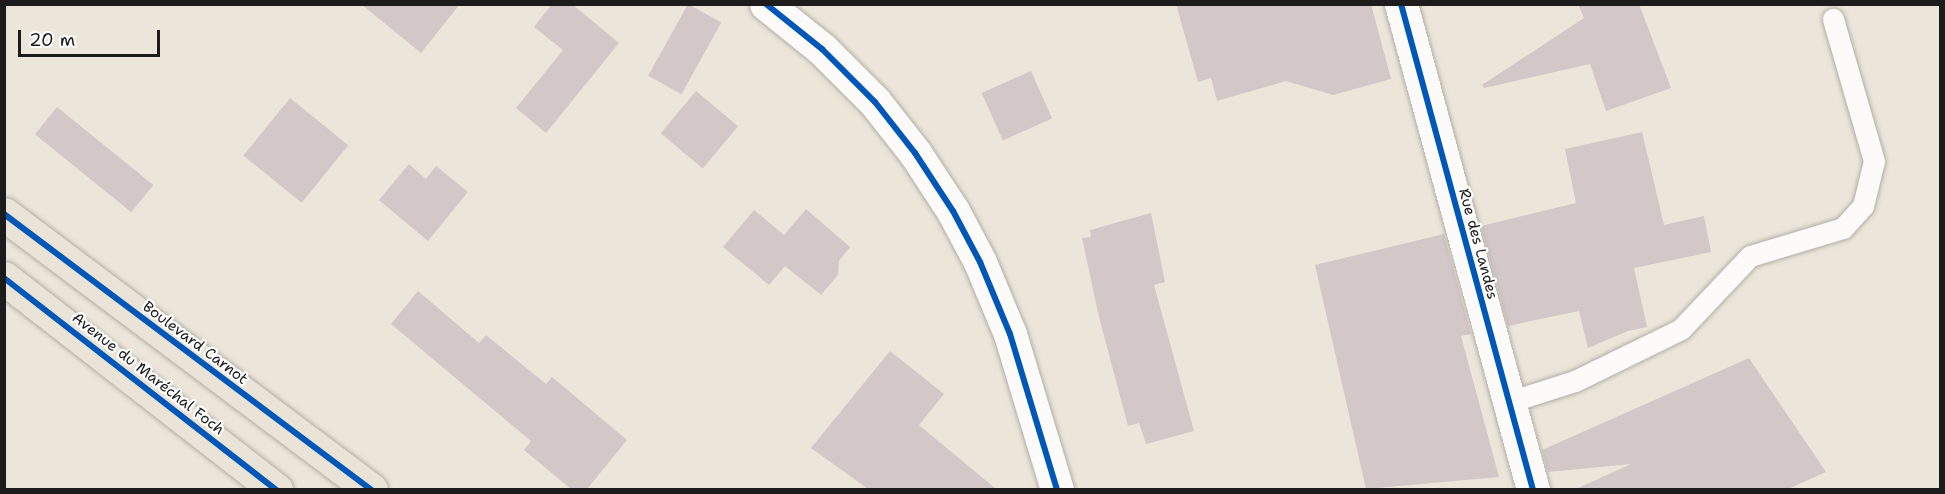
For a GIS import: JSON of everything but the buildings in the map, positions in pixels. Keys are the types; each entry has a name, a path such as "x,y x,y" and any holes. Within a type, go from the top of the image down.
{"main road":[{"name":"Boulevard Carnot","path":"4,214 371,489"},
{"name":"Avenue du Maréchal Foch","path":"4,278 276,489"}],"street":[{"path":"766,4 822,49 875,102 915,153 953,211 980,262 1010,334 1057,489"},
{"name":"Rue des Landes","path":"1401,4 1533,489"}],"lane":[{"path":"1509,402 1575,381 1681,329 1750,256 1843,228 1863,206 1874,161 1833,19"}],"cycle path":[{"path":"766,4 822,49 875,102 915,153 953,211 980,262 1010,334 1057,490"},
{"path":"1401,4 1533,490"},
{"path":"4,214 371,490"},
{"path":"4,278 276,490"}]}
